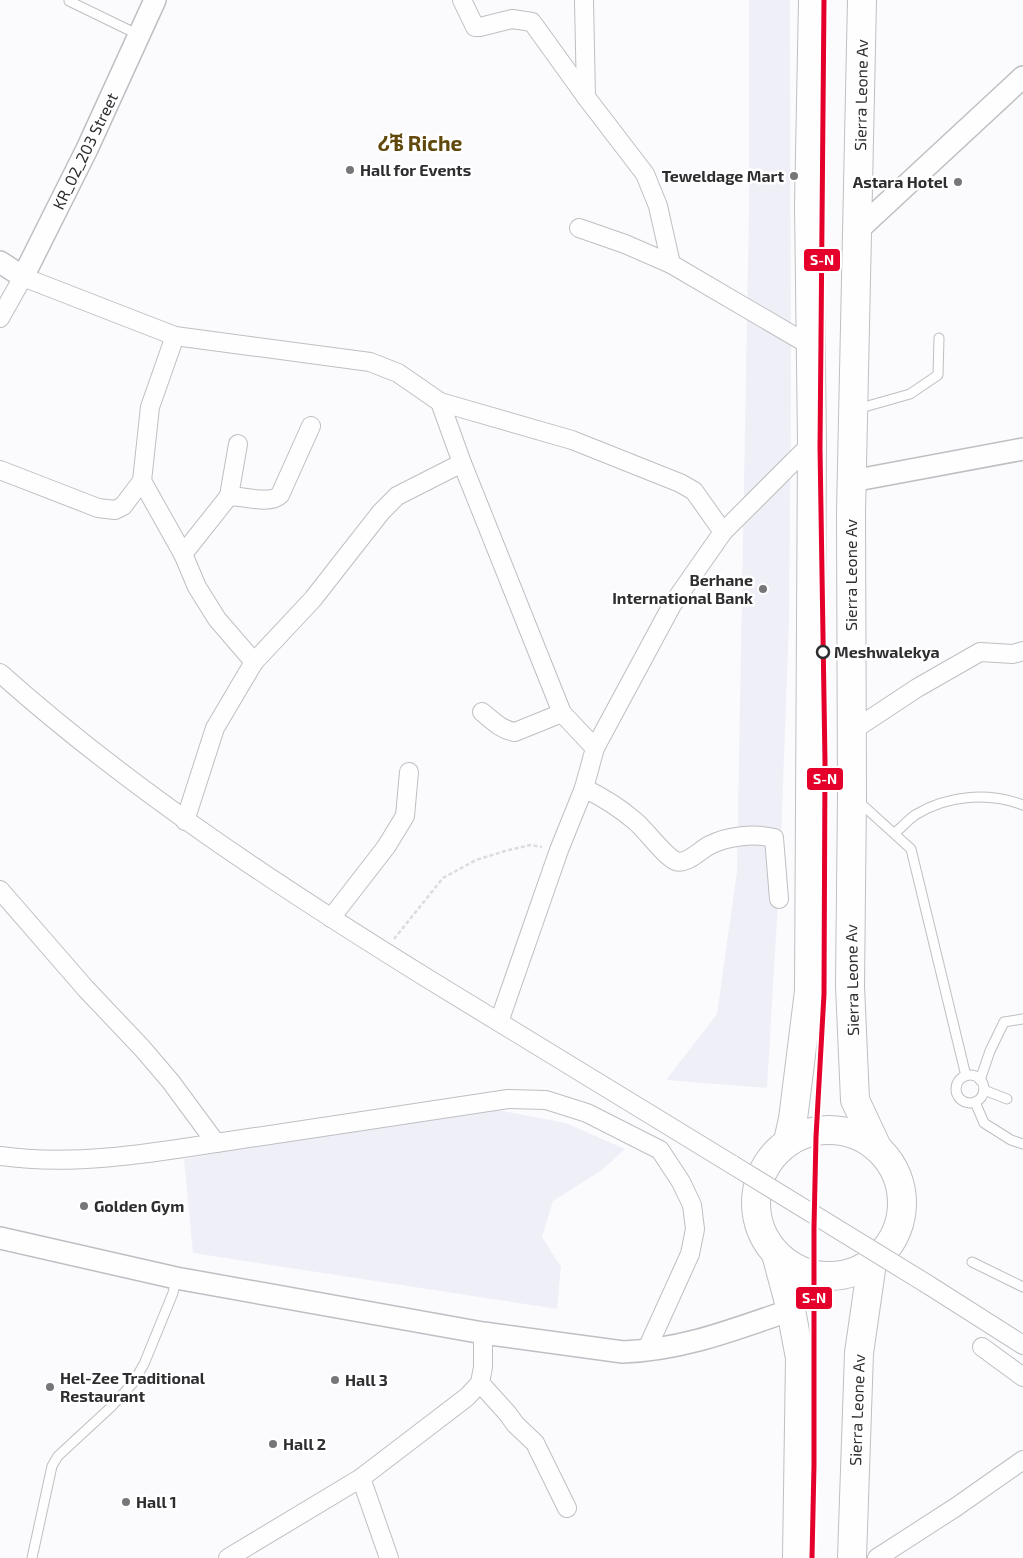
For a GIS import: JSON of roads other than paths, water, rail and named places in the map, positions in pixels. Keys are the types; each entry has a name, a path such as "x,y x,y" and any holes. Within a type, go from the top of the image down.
{"main road":[{"path":"788,1141 793,1119 809,991 812,443 809,206 813,0"},
{"name":"Sierra Leone Av","path":"862,0 852,481 850,986 854,1100 876,1146"},
{"path":"776,1254 797,1269 822,1276 848,1274 872,1263 891,1244 902,1219 903,1192 894,1166 876,1146 856,1134 833,1129 810,1132 788,1141 766,1164 755,1195 759,1227 776,1254 791,1310 800,1358 797,1558"},
{"name":"Sierra Leone Av","path":"852,1558 859,1353 872,1263"}],"street":[{"name":"KR_02_203 Street","path":"22,277 87,149 155,0"},
{"path":"462,0 475,27 512,19 532,22 645,174 658,206 671,264"},
{"path":"584,0 586,97"},
{"path":"858,230 1023,77"},
{"path":"579,228 625,244 671,264 811,346"},
{"path":"0,262 22,277 175,336 370,362 398,373 440,402 572,440 680,483 694,491 723,532"},
{"path":"0,318 22,277"},
{"path":"0,470 98,508 115,510 122,506 142,480 150,407 175,336"},
{"path":"440,402 462,463 562,714 595,748"},
{"path":"229,496 276,499 280,495 311,426"},
{"path":"498,1022 559,850 584,788 595,748 672,604 723,532 812,443"},
{"path":"183,554 229,496 238,444"},
{"path":"852,481 1023,449"},
{"path":"185,821 215,728 254,662 313,599 381,512 397,496 462,463"},
{"path":"142,480 183,554 197,587 217,619 254,662"},
{"path":"852,731 917,688 980,652 1013,654 1023,651"},
{"path":"0,673 36,705 185,821 331,918 927,1284 1023,1345"},
{"path":"482,712 500,727 514,732 562,714"},
{"path":"331,918 386,847 405,816 409,772"},
{"path":"584,788 613,803 631,817 675,861 683,862 710,844 730,838 762,835 774,838 780,898"},
{"path":"0,890 86,989 142,1048 171,1082 216,1143"},
{"path":"0,1156 70,1159 137,1154 508,1098 546,1100 587,1113 660,1150 681,1182 692,1205 695,1229 690,1254 646,1351"},
{"path":"0,1238 176,1278 484,1333 623,1352 646,1351 690,1344 791,1310"},
{"path":"228,1558 360,1478 467,1397 480,1382 483,1367 484,1333"},
{"path":"982,1347 1023,1377"},
{"path":"480,1382 515,1424 535,1443 567,1508"},
{"path":"877,1558 956,1507 1023,1460"},
{"path":"360,1478 389,1558"}],"lane":[{"path":"69,1 140,35"},
{"path":"854,410 910,394 938,375 939,338"},
{"path":"852,796 911,849 966,1076"},
{"path":"895,833 914,816 940,802 961,798 988,797 1006,798 1023,805"},
{"path":"980,1080 990,1051 1004,1022 1023,1019"},
{"path":"966,1076 975,1077 980,1080 984,1090 982,1095 975,1102 964,1102 957,1094 957,1084 966,1076"},
{"path":"984,1090 1007,1099"},
{"path":"975,1102 984,1123 1004,1136 1023,1144"},
{"path":"972,1262 1023,1286"},
{"path":"32,1558 52,1466 58,1456 111,1408 133,1383 151,1347 173,1293 176,1278"}],"place":[{"name":"Hall for Events","path":"350,170"},
{"name":"Teweldage Mart","path":"794,176"},
{"name":"Astara Hotel","path":"958,182"},
{"name":"Berhane International Bank","path":"763,589"},
{"name":"Meshwalekya","path":"823,652"},
{"name":"Golden Gym","path":"84,1206"},
{"name":"Hall 3","path":"335,1380"},
{"name":"Hel-Zee Traditional Restaurant","path":"50,1387"},
{"name":"Hall 2","path":"273,1444"},
{"name":"Hall 1","path":"126,1502"}],"district":[{"name":"ሪቼ Riche","path":"420,144"}]}
